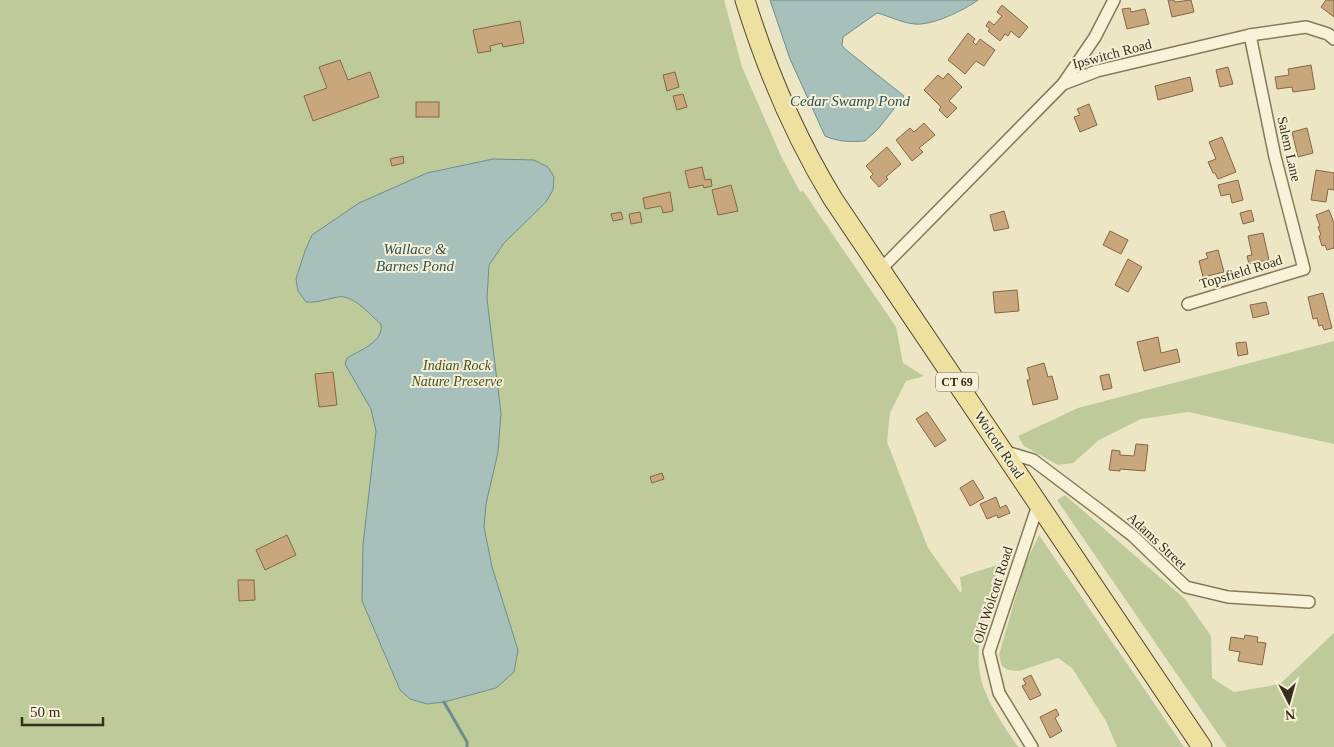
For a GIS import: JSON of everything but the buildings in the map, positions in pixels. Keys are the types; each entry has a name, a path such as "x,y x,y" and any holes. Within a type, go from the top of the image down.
{"main road":[{"name":"Wolcott Road","path":"746,0 770,76 801,144 832,199 1202,747"}],"street":[{"path":"1063,84 1095,37 1114,0"},
{"name":"Ipswitch Road","path":"881,269 1063,84 1097,71 1250,35 1306,27 1328,34 1334,39"},
{"name":"Salem Lane","path":"1250,35 1275,157 1304,269"},
{"name":"Topsfield Road","path":"1188,304 1304,269"},
{"name":"Adams Street","path":"1003,452 1032,460 1102,512 1133,536 1186,588 1228,597 1309,602"},
{"name":"Old Wolcott Road","path":"1032,747 999,693 989,652 1038,505"}],"green space":[{"name":"Indian Rock Nature Preserve","path":"0,0 724,0 742,67 781,156 800,192 803,191 896,327 903,363 924,376 906,381 890,413 887,442 928,548 960,592 962,591 960,577 1000,564 982,627 979,644 980,676 988,698 1018,747 0,747"},
{"path":"1334,341 1334,444 1188,412 1141,419 1099,440 1073,463 1058,465 1024,446 1018,436 1078,408"},
{"path":"1065,495 1185,599 1211,636 1212,678 1234,692 1280,684 1334,633 1334,747 1227,747 1057,500"},
{"path":"1039,535 1184,747 1117,747 1106,721 1072,668 1058,658 1019,671 1008,670 1002,666 999,655 1025,564"}],"water":[{"name":"Cedar Swamp Pond","path":"770,0 978,0 948,16 922,24 905,22 877,13 843,37 842,45 845,49 904,96 878,129 865,141 855,141 825,136 790,59"},
{"name":"Wallace & Barnes Pond","path":"493,159 534,160 548,167 554,177 553,190 546,202 504,243 489,265 487,299 501,413 498,452 486,504 484,527 492,567 518,650 514,672 496,688 444,702 427,704 410,699 400,690 362,601 363,545 376,431 371,409 345,364 347,358 375,341 379,336 381,324 355,302 344,297 306,302 298,291 296,279 312,235 359,203 427,173"}],"waterway":[{"path":"444,702 467,742 467,747"}]}
